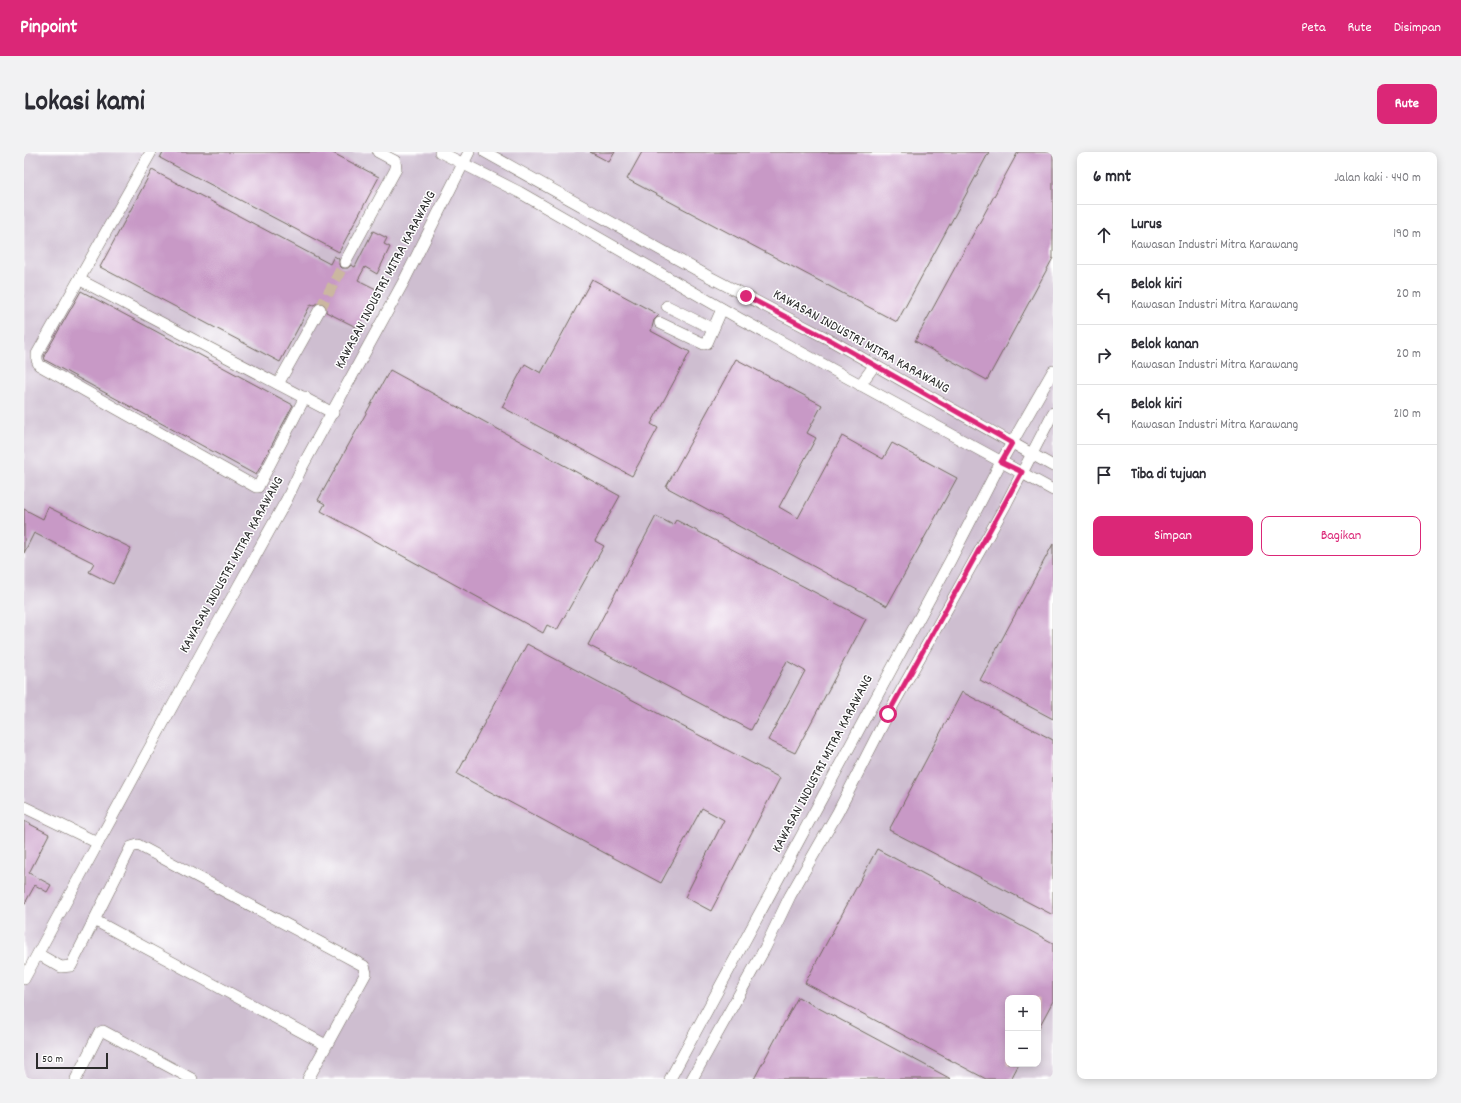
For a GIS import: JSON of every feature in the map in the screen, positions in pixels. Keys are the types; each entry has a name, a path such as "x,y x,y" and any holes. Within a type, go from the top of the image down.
{"street":[{"path":"151,152 37,354 36,360 39,365 256,487 258,487 305,397"},
{"path":"345,262 396,169 395,161 378,152"},
{"path":"440,152 520,192 722,309 1053,490"},
{"name":"KAWASAN INDUSTRI MITRA KARAWANG","path":"24,979 333,413 404,281 469,152"},
{"name":"KAWASAN INDUSTRI MITRA KARAWANG","path":"484,152 713,278 832,341 1053,466"},
{"path":"80,280 333,413"},
{"path":"667,306 713,329"},
{"path":"278,384 320,308"},
{"path":"660,323 704,344 707,343 722,309"},
{"path":"860,385 874,366"},
{"name":"KAWASAN INDUSTRI MITRA KARAWANG","path":"670,1079 950,561 1001,462 1053,371"},
{"path":"692,1079 765,948 790,896 838,812 888,714 1053,413"},
{"path":"24,807 98,843"},
{"path":"38,954 61,967 71,966 131,847 138,845 364,966 366,973 308,1079"},
{"path":"94,920 326,1045"},
{"path":"76,1079 99,1033 103,1031 192,1079"}],"shaded area":[{"path":"24,152 1053,152 1053,1079 24,1079"}],"building":[{"path":"163,152 331,152 379,177 339,252 160,158"},
{"path":"590,152 615,152 609,162"},
{"path":"642,152 989,152 897,322 627,179"},
{"path":"1018,152 1053,152 1053,258 987,380 915,341"},
{"path":"152,170 330,264 334,256 339,259 339,265 342,268 348,268 351,265 355,267 373,231 387,238 384,244 390,247 377,274 365,267 358,280 378,290 358,328 326,312 326,306 323,303 317,303 314,305 311,304 280,362 100,267"},
{"path":"592,279 659,315 654,320 651,331 690,352 651,424 658,428 632,476 502,407 525,364 541,373"},
{"path":"81,291 293,405 256,475 45,360 44,356"},
{"path":"736,359 822,405 807,433 816,438 779,507 798,518 842,436 883,459 892,443 957,478 887,606 666,487"},
{"path":"390,370 620,496 595,541 604,546 557,630 547,625 543,633 321,511 325,504 318,500"},
{"path":"48,507 131,548 113,584 89,572 94,563 34,533 24,553 24,509 43,519"},
{"path":"656,516 673,525 676,520 866,619 795,753 768,740 805,671 787,661 751,730 588,645"},
{"path":"1053,544 1053,719 980,680"},
{"path":"527,644 780,778 711,911 685,897 724,820 702,808 661,883 457,774"},
{"path":"962,692 1053,740 1053,915 889,830"},
{"path":"24,821 49,834 29,873 51,885 47,892 35,885 24,905"},
{"path":"877,849 1053,943 1053,1001 1041,1023 1041,995 1005,995 1005,1067 1017,1067 1011,1079 986,1079 805,983"},
{"path":"798,997 951,1079 754,1079"}],"tunnel":[{"path":"320,309 345,262"}],"route":[{"path":"746,296 832,341 1012,443 1001,462 1022,472 1006,504 975,556 888,714"}]}
